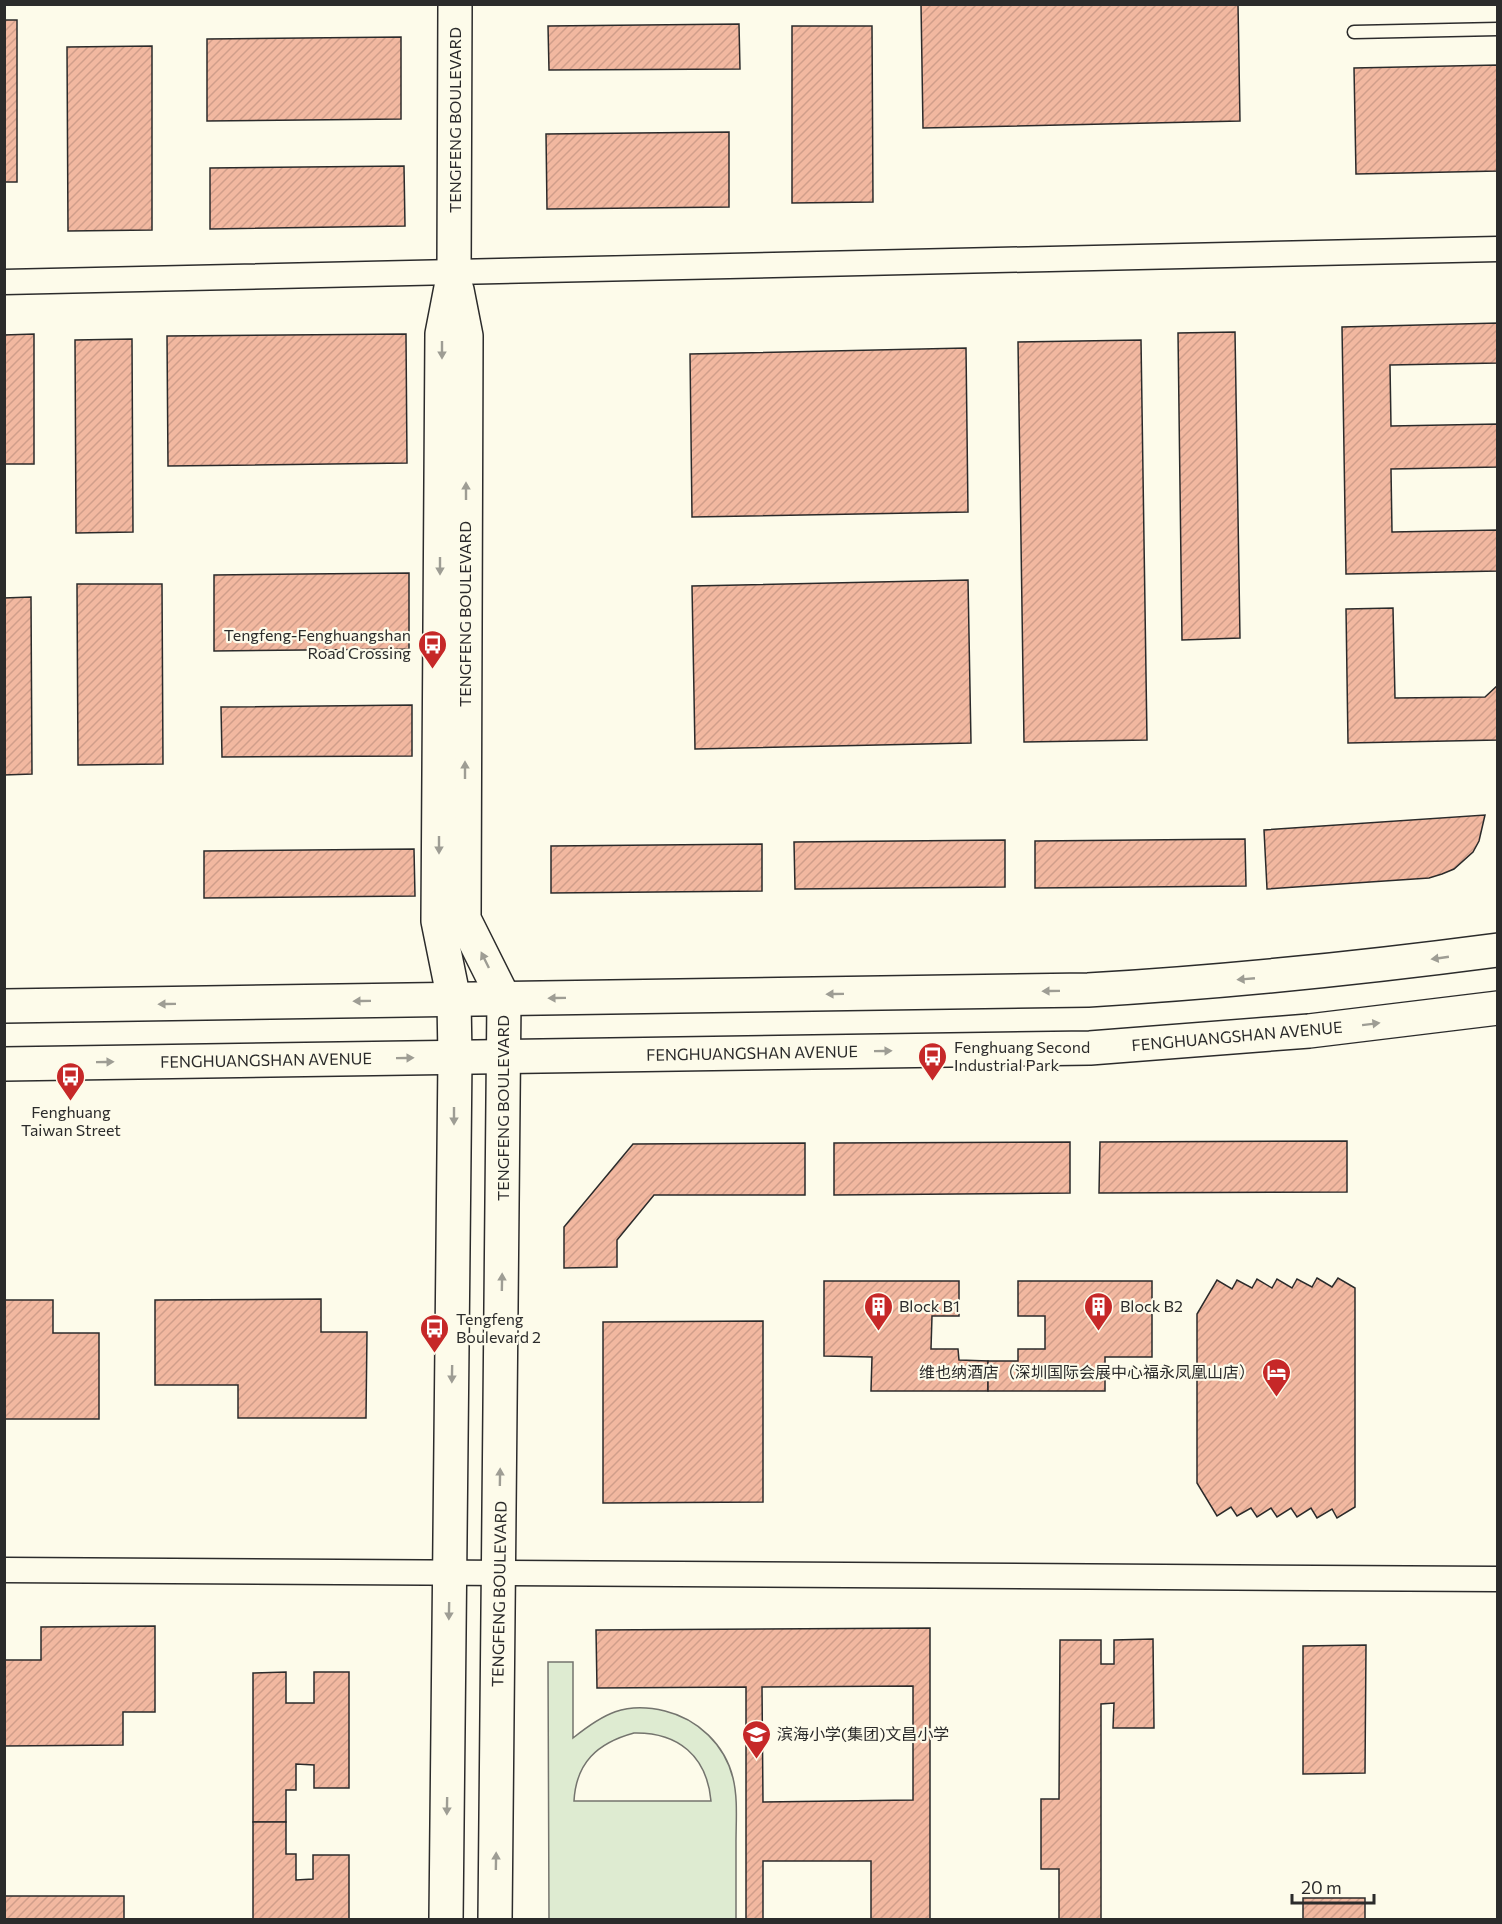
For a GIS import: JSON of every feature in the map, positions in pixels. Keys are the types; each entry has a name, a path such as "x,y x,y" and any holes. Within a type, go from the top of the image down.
{"street":[{"name":"TENGFENG BOULEVARD","path":"446,1920 455,1057 454,1000 438,921 442,334 454,272 455,4"},
{"path":"4,282 1497,249"},
{"name":"TENGFENG BOULEVARD","path":"454,272 466,336 464,919 504,999 495,1920"},
{"path":"4,1006 1088,990 1304,974 1497,950"},
{"name":"FENGHUANGSHAN AVENUE","path":"4,1064 1090,1048 1309,1031 1497,1008"},
{"path":"4,1570 1497,1579"}],"lane":[{"path":"1354,32 1497,29"}],"green space":[{"path":"548,1662 573,1662 573,1738 594,1722 615,1712 651,1708 677,1715 699,1727 717,1744 724,1755 736,1793 736,1919 549,1919","holes":["634,1733 650,1734 677,1742 688,1750 703,1771 711,1801 574,1801 579,1776 584,1765 599,1749 609,1742"]}],"building":[{"path":"921,4 1238,4 1240,121 923,128"},
{"path":"4,20 17,20 17,182 4,182"},
{"path":"739,24 740,69 549,70 548,26"},
{"path":"792,26 872,26 873,202 792,203"},
{"path":"401,37 401,119 207,121 207,39"},
{"path":"152,46 152,230 68,231 67,47"},
{"path":"1498,65 1498,171 1356,174 1354,68"},
{"path":"729,132 729,207 547,209 546,134"},
{"path":"404,166 405,226 210,229 210,168"},
{"path":"1498,323 1498,363 1390,365 1391,426 1498,424 1498,467 1391,469 1392,532 1498,530 1498,571 1346,574 1342,327"},
{"path":"1235,332 1240,638 1182,640 1178,333"},
{"path":"34,334 34,464 4,464 4,335"},
{"path":"406,334 407,463 168,466 167,336"},
{"path":"132,339 133,532 76,533 75,340"},
{"path":"1141,340 1147,740 1024,742 1018,342"},
{"path":"966,348 968,512 692,517 690,354"},
{"path":"409,573 409,649 214,651 214,575"},
{"path":"968,580 971,743 695,749 692,586"},
{"path":"77,584 162,584 163,764 78,765"},
{"path":"31,597 32,774 4,775 4,598"},
{"path":"1393,608 1395,698 1485,697 1498,685 1498,740 1348,743 1346,609"},
{"path":"412,705 412,756 222,757 221,707"},
{"path":"1485,815 1479,841 1473,852 1454,869 1442,874 1429,878 1267,889 1264,830"},
{"path":"1245,839 1246,886 1035,888 1035,841"},
{"path":"1005,840 1005,887 795,889 794,842"},
{"path":"762,844 762,891 551,893 551,846"},
{"path":"414,849 415,896 204,898 204,851"},
{"path":"1347,1141 1347,1192 1099,1193 1100,1142"},
{"path":"1070,1142 1070,1193 834,1195 834,1143"},
{"path":"805,1143 805,1195 654,1195 617,1240 617,1267 564,1268 564,1227 633,1144"},
{"name":"维也纳酒店（深圳国际会展中心福永凤凰山店）","path":"1317,1278 1332,1287 1338,1278 1355,1288 1355,1507 1337,1518 1332,1509 1317,1518 1311,1508 1297,1517 1291,1508 1277,1517 1271,1508 1257,1517 1251,1508 1237,1516 1231,1507 1217,1516 1197,1483 1197,1314 1217,1280 1232,1289 1237,1280 1252,1288 1257,1279 1272,1288 1277,1279 1292,1288 1297,1279 1312,1287"},
{"name":"Block B1","path":"824,1281 959,1281 959,1316 932,1316 931,1349 958,1349 959,1360 988,1361 988,1391 871,1391 872,1357 824,1356"},
{"name":"Block B2","path":"1018,1281 1152,1281 1152,1357 1105,1357 1105,1391 988,1391 988,1361 1018,1361 1018,1349 1045,1349 1045,1316 1018,1316"},
{"path":"321,1299 321,1332 367,1332 366,1418 238,1418 238,1385 155,1385 155,1300"},
{"path":"4,1300 53,1300 53,1333 99,1333 99,1419 4,1419"},
{"path":"763,1321 763,1502 603,1503 603,1322"},
{"path":"155,1626 155,1712 123,1712 123,1745 4,1746 4,1660 41,1660 41,1627"},
{"path":"930,1628 930,1920 871,1920 871,1861 763,1861 763,1920 746,1920 746,1687 597,1688 596,1630","holes":["913,1686 913,1800 763,1802 762,1687"]},
{"path":"1153,1639 1154,1728 1113,1728 1114,1703 1101,1704 1101,1920 1059,1920 1059,1869 1041,1869 1041,1799 1059,1799 1060,1640 1101,1640 1101,1664 1114,1664 1114,1640"},
{"path":"1366,1645 1365,1773 1303,1774 1303,1646"},
{"path":"286,1672 286,1703 314,1703 314,1672 349,1672 349,1788 314,1788 314,1765 296,1764 296,1790 286,1790 286,1822 253,1822 253,1673"},
{"path":"253,1822 286,1822 286,1854 296,1854 296,1880 313,1879 313,1855 349,1855 349,1920 253,1920"},
{"path":"4,1896 124,1896 124,1920 4,1920"},
{"path":"1303,1898 1365,1898 1365,1920 1303,1920"}],"place":[{"name":"Tengfeng-Fenghuangshan Road Crossing","path":"432,670"},
{"name":"Fenghuang Second Industrial Park","path":"933,1082"},
{"name":"Fenghuang Taiwan Street","path":"71,1102"},
{"name":"Block B1","path":"878,1332"},
{"name":"Block B2","path":"1099,1332"},
{"name":"Tengfeng Boulevard 2","path":"435,1354"},
{"name":"维也纳酒店（深圳国际会展中心福永凤凰山店）","path":"1276,1398"},
{"name":"滨海小学(集团)文昌小学","path":"756,1760"}]}
